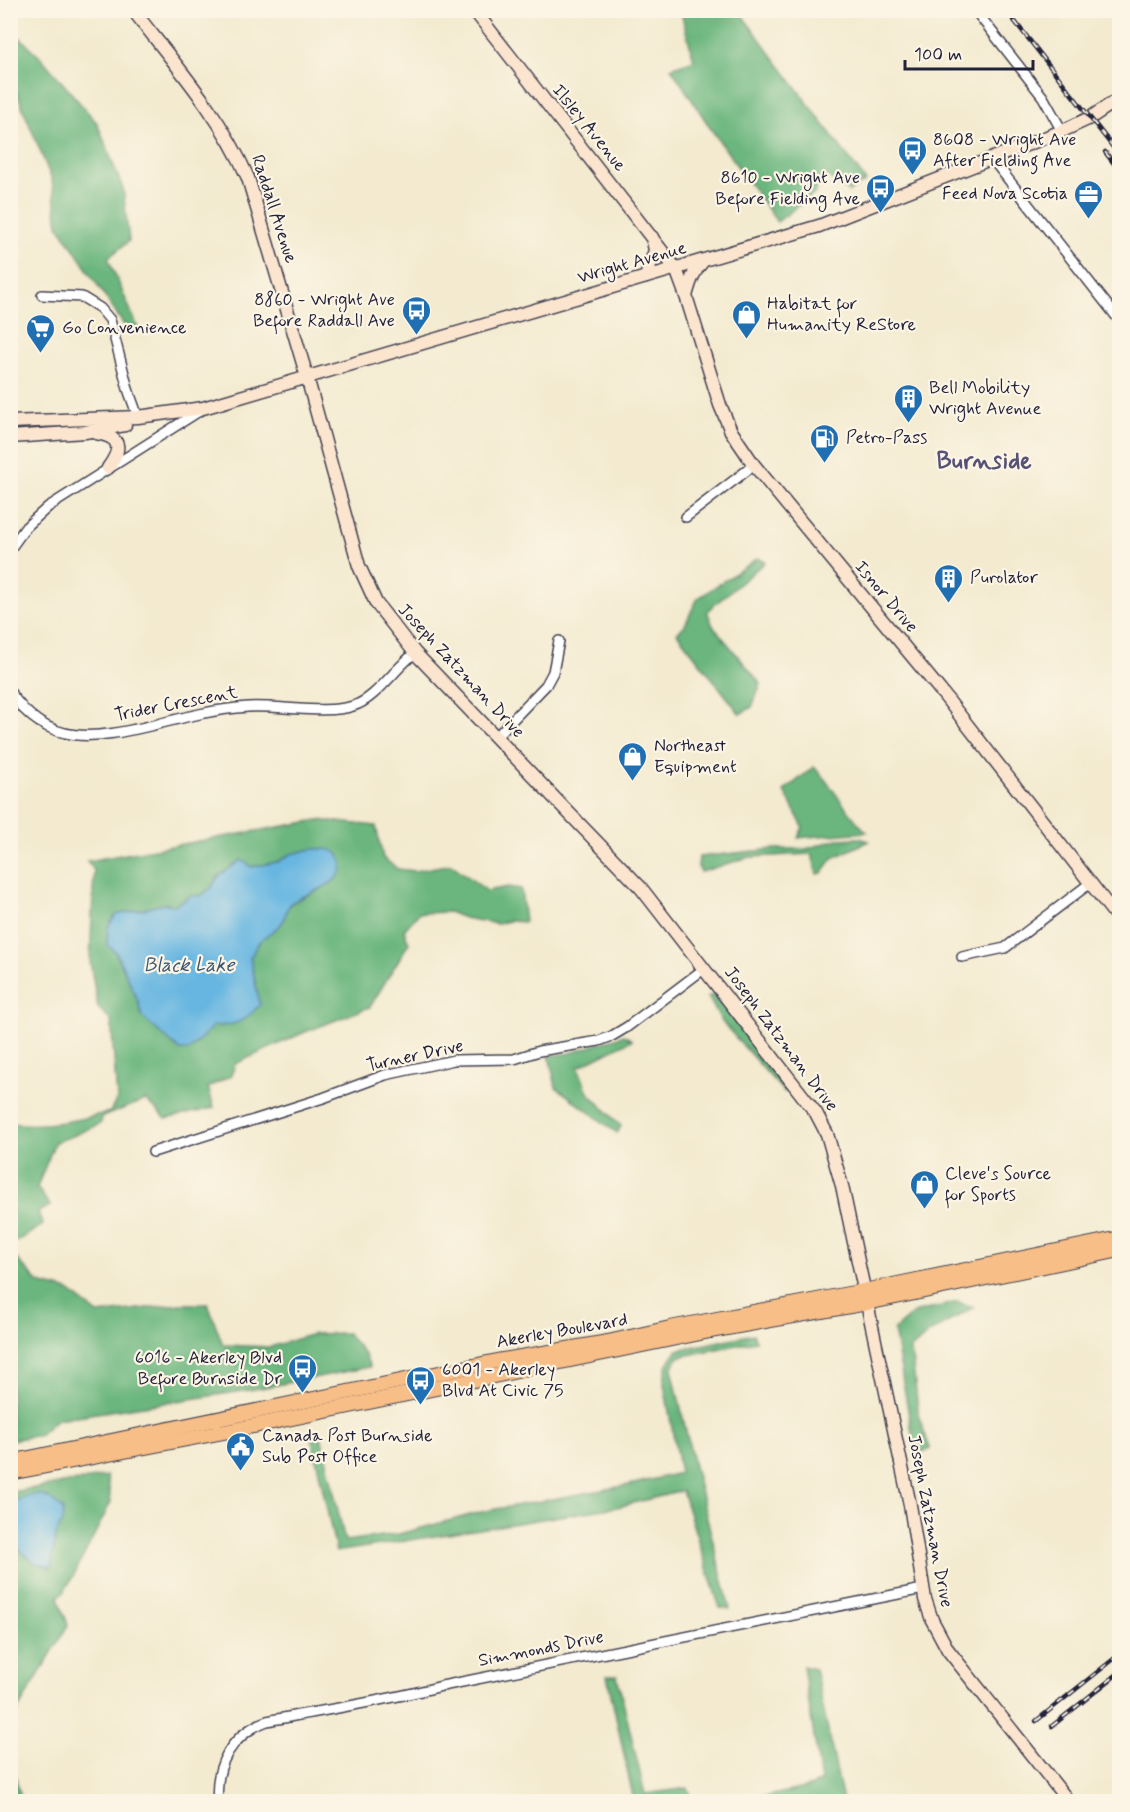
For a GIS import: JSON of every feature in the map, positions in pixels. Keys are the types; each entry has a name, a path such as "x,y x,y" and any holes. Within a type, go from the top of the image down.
{"main road":[{"name":"Akerley Boulevard","path":"10,1473 710,1331 1119,1238"},
{"name":"Akerley Boulevard","path":"10,1462 497,1361 608,1342 679,1326 866,1297 1119,1250"}],"street":[{"name":"Raddall Avenue","path":"133,10 216,117 238,154 248,178 307,377"},
{"name":"Ilsley Avenue","path":"474,10 676,269"},
{"path":"975,10 1043,97 1062,131"},
{"name":"Wright Avenue","path":"10,422 138,417 203,408 819,226 1062,131 1090,118 1119,98"},
{"path":"993,159 1119,321"},
{"path":"646,277 655,250 652,236"},
{"path":"686,296 695,270 704,261"},
{"name":"Isnor Drive","path":"676,269 720,405 731,431 754,465 940,690 1119,921"},
{"path":"42,295 82,297 100,308 110,320 138,417"},
{"name":"Joseph Zatzman Drive","path":"307,377 359,566 376,603 415,652 641,888 816,1113 835,1156 910,1505 923,1589 932,1620 942,1641 1070,1802"},
{"path":"10,549 26,526 48,507 203,408"},
{"name":"Wright Avenue","path":"13,436 86,432 129,425 138,417"},
{"path":"13,436 28,429 32,420"},
{"path":"86,432 109,435 116,440 117,456 108,468"},
{"path":"686,517 754,465"},
{"path":"496,737 546,685 553,672 559,641"},
{"name":"Trider Crescent","path":"10,692 25,710 49,728 79,736 101,736 226,709 250,707 329,709 353,706 365,700 415,652"},
{"path":"962,957 1005,948 1089,884"},
{"name":"Turner Drive","path":"153,1152 323,1098 385,1075 454,1060 514,1059 539,1051 599,1041 627,1027 705,968"},
{"name":"Simmonds Drive","path":"218,1802 218,1781 227,1753 241,1736 267,1721 372,1700 405,1696 454,1683 923,1589"}],"green space":[{"path":"678,11 739,11 866,181 849,192 823,173 815,193 777,222 671,68 694,60 682,16"},
{"path":"11,29 43,60 97,123 123,189 129,241 108,258 138,328 124,325 58,225 52,180 11,79"},
{"path":"758,558 765,562 707,611 713,626 761,684 752,707 740,714 677,633 685,625 697,599"},
{"path":"814,767 867,832 798,838 803,827 784,791"},
{"path":"318,820 376,826 383,858 398,869 415,871 451,864 487,891 508,887 521,889 525,922 508,921 498,924 464,918 449,912 419,913 404,930 409,943 370,1007 305,1032 235,1064 231,1076 208,1087 214,1108 166,1119 146,1100 102,1117 101,1123 55,1142 37,1187 50,1206 38,1212 43,1225 11,1245 11,1123 36,1125 85,1118 110,1112 117,1099 111,1020 98,1008 90,962 94,870 87,861","holes":["291,854 321,889 293,902 287,908 282,923 260,941 250,957 260,1005 224,1026 213,1026 189,1050 142,1017 138,1001 125,972 115,952 107,944 108,927 116,915 164,904 175,905 191,896 201,896 211,888 218,877 241,860 252,867 278,862"]},
{"path":"860,838 869,841 833,858 822,873 817,874 812,854 749,857 701,872 698,867 699,857 774,849 806,849 838,839"},
{"path":"714,994 790,1087 784,1092 723,1023 708,997"},
{"path":"624,1035 632,1040 578,1067 588,1092 621,1126 617,1133 556,1087 549,1056 571,1053"},
{"path":"11,1253 39,1283 69,1291 98,1314 180,1304 208,1304 223,1345 270,1347 313,1334 347,1333 365,1355 370,1367 250,1390 57,1419 39,1435 11,1440"},
{"path":"957,1302 974,1307 929,1333 911,1349 919,1417 930,1448 916,1456 894,1330 914,1313"},
{"path":"753,1334 756,1341 678,1357 672,1369 730,1609 720,1608 682,1491 617,1507 336,1552 312,1439 321,1436 345,1541 399,1534 485,1511 629,1485 680,1473 664,1384 669,1362 678,1350"},
{"path":"107,1476 111,1502 76,1571 64,1592 58,1597 68,1625 11,1722 11,1542 34,1562 51,1567 56,1535 62,1522 37,1494 11,1502 11,1492"},
{"path":"803,1666 815,1669 843,1801 745,1801 813,1786 821,1781"},
{"path":"607,1676 617,1676 645,1794 688,1788 694,1801 634,1801"},
{"path":"14,1772 22,1801 11,1801 11,1773"}],"water":[{"name":"Black Lake","path":"312,849 335,851 341,857 342,870 331,883 291,903 281,924 257,945 250,958 260,1005 240,1022 213,1026 189,1050 180,1050 142,1017 138,1001 116,952 107,945 108,927 116,915 164,904 175,905 191,896 201,896 211,888 218,877 241,860 252,867 278,862 291,854"},
{"path":"37,1494 48,1498 63,1509 51,1567 35,1563 11,1542 11,1502"}],"railway":[{"path":"1006,10 1120,156"},
{"path":"1105,152 1120,171"},
{"path":"1036,1721 1120,1654"},
{"path":"1052,1726 1120,1672"}],"place":[{"name":"8608 - Wright Ave After Fielding Ave","path":"912,176"},
{"name":"8610 - Wright Ave Before Fielding Ave","path":"881,214"},
{"name":"Feed Nova Scotia","path":"1089,220"},
{"name":"8860 - Wright Ave Before Raddall Ave","path":"416,336"},
{"name":"Habitat for Humanity ReStore","path":"746,340"},
{"name":"Go Convenience","path":"41,354"},
{"name":"Bell Mobility Wright Avenue","path":"908,424"},
{"name":"Petro-Pass","path":"825,464"},
{"name":"Purolator","path":"949,604"},
{"name":"Northeast Equipment","path":"633,782"},
{"name":"Cleve's Source for Sports","path":"924,1210"},
{"name":"6016 - Akerley Blvd Before Burnside Dr","path":"303,1394"},
{"name":"6001 - Akerley Blvd At Civic 75","path":"421,1406"},
{"name":"Canada Post Burnside Sub Post Office","path":"241,1472"}],"district":[{"name":"Burnside","path":"984,461"}]}
